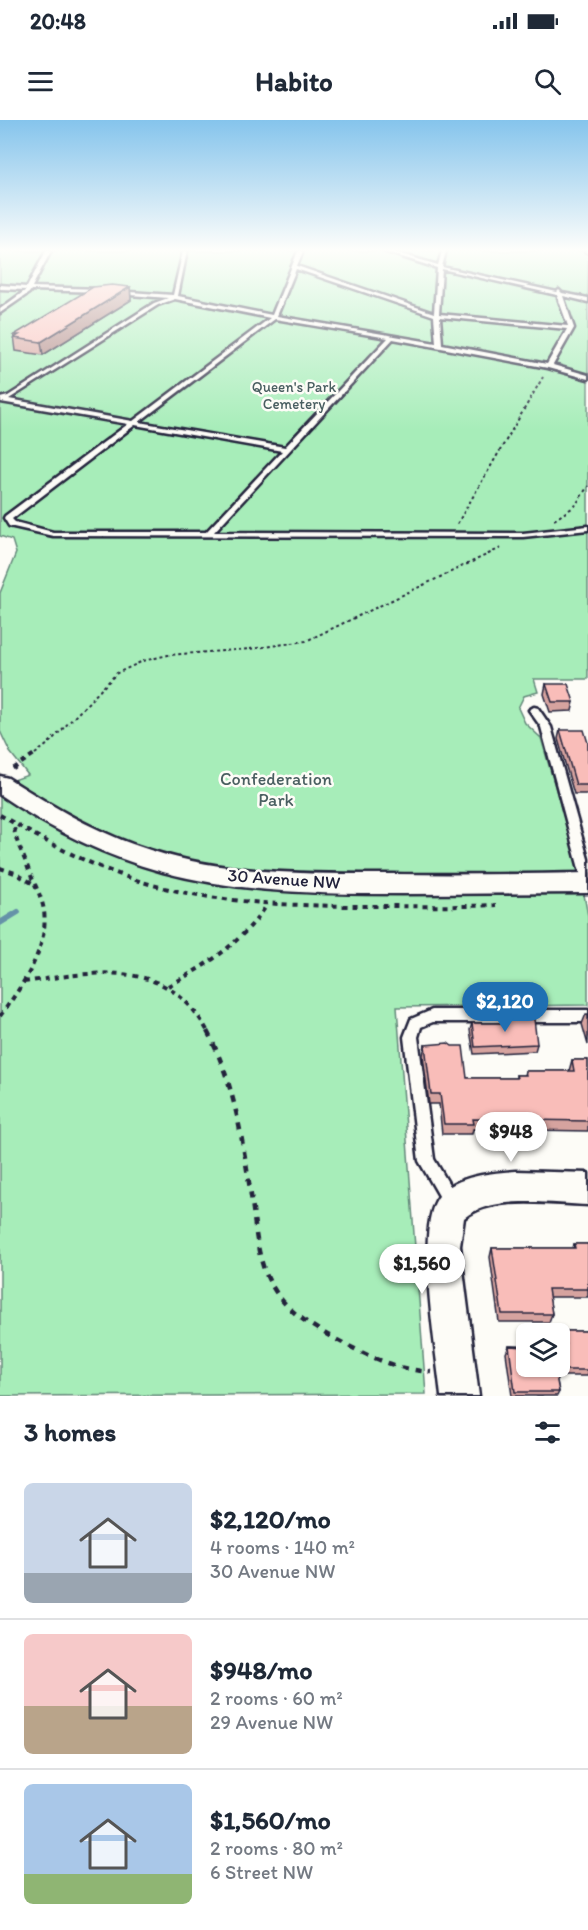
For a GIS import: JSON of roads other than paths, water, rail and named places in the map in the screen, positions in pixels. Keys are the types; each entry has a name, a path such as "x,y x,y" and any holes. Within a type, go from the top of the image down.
{"street":[{"name":"30 Avenue NW","path":"4,778 32,806 97,840 162,863 236,878 308,884 588,882"},
{"path":"459,1384 443,1246 445,1221 453,1205 470,1194 491,1189 588,1189"}],"lane":[{"path":"0,400 10,397 146,311"},
{"path":"241,311 440,345 549,366 588,377"},
{"path":"276,311 273,317 136,423 4,518 12,524 53,534 451,533 524,535 588,528"},
{"path":"423,311 436,315 571,328"},
{"path":"436,311 440,345"},
{"path":"549,366 571,328 565,311"},
{"path":"208,534 392,337"},
{"path":"0,400 285,449"},
{"path":"534,710 546,727 588,882"},
{"path":"453,1205 427,1161 411,1036 416,1023 432,1016 588,1016"}],"waterway":[{"path":"0,923 18,912"}],"park label":[{"name":"Queen's Park Cemetery","path":"294,396"},
{"name":"Confederation Park","path":"276,789"}]}
